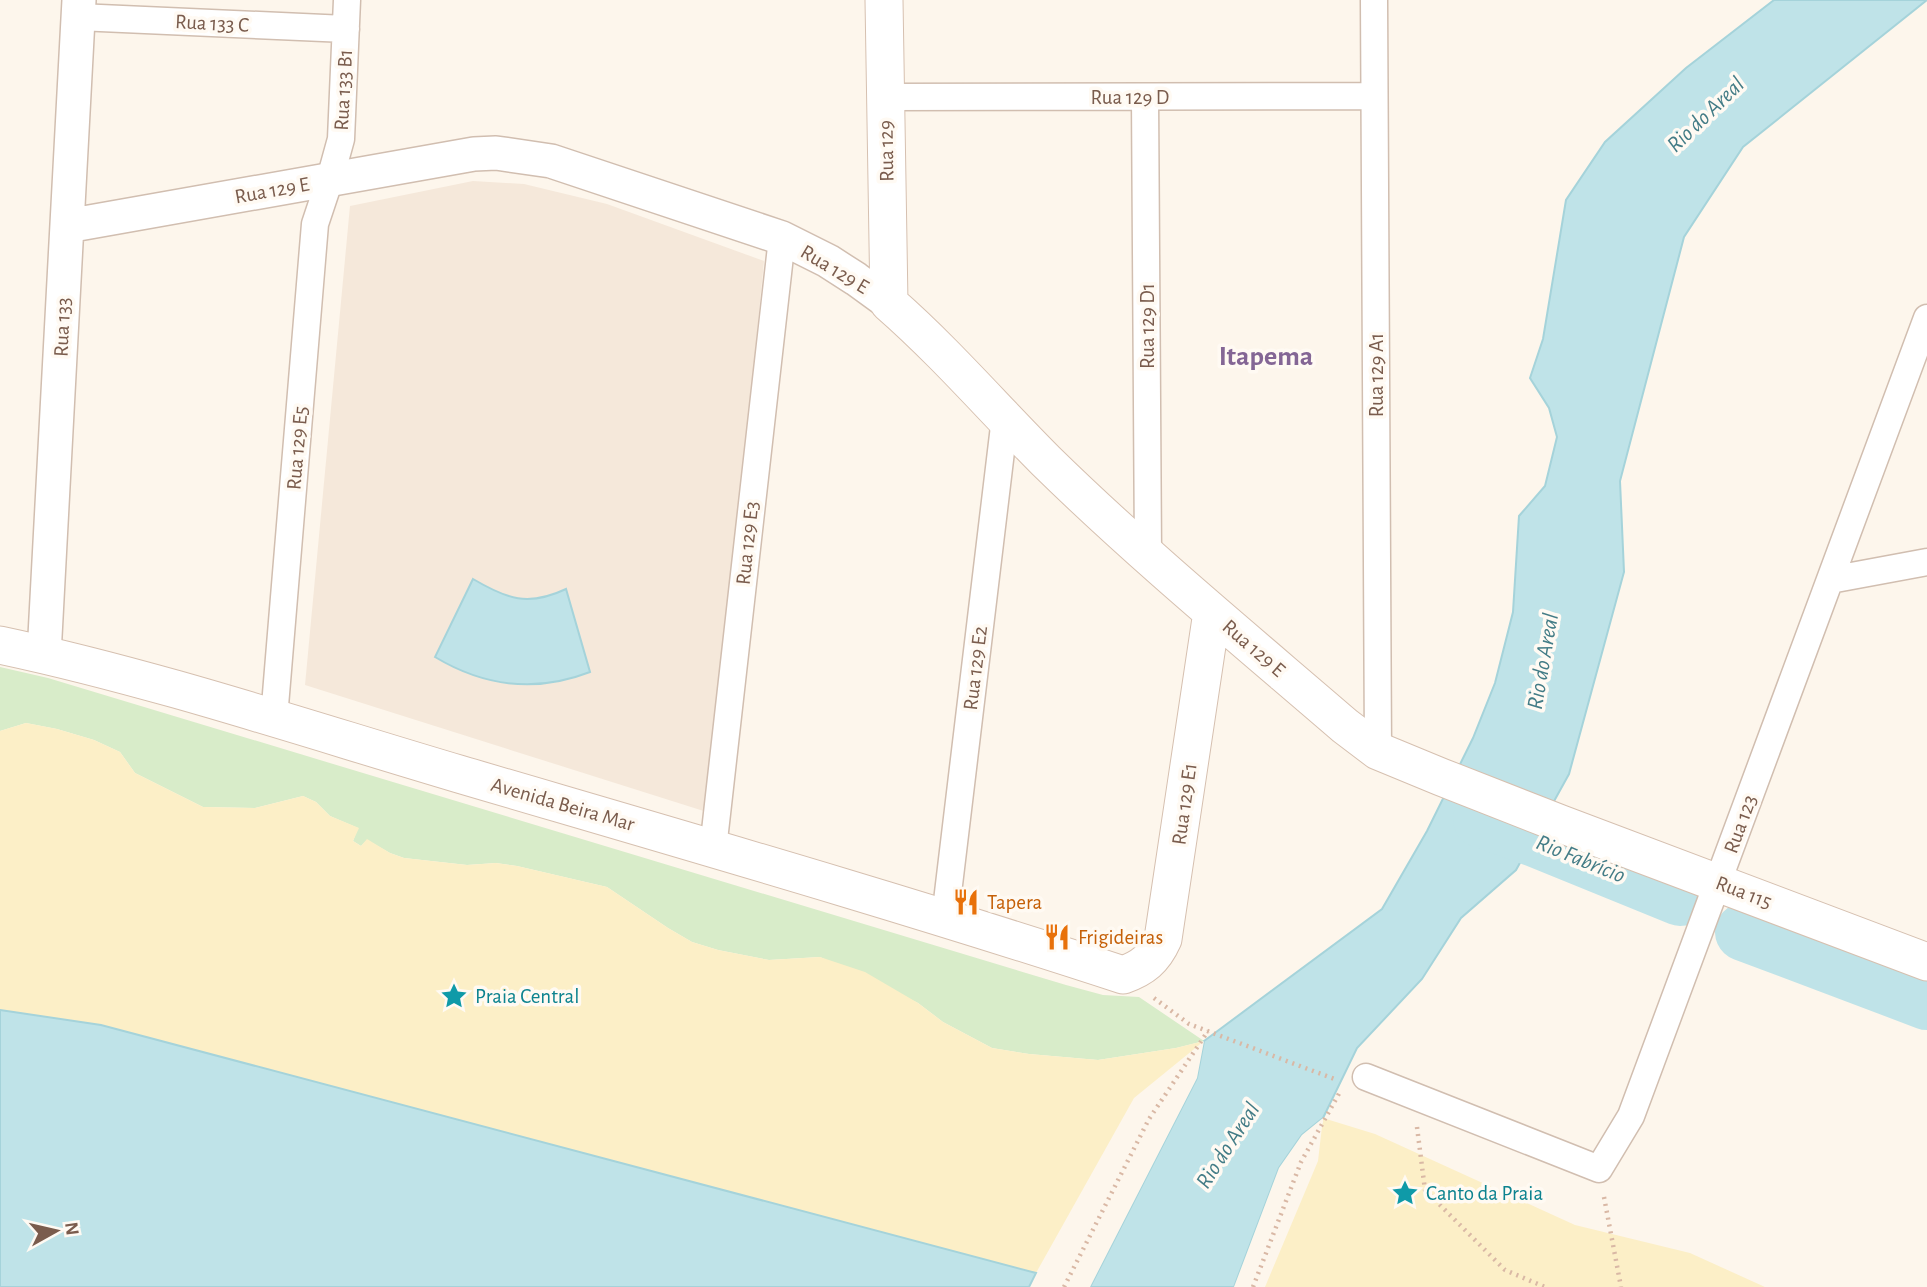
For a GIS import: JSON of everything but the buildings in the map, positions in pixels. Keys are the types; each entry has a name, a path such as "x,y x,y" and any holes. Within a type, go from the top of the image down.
{"main road":[{"name":"Rua 129","path":"884,0 889,303"},
{"name":"Rua 129 E","path":"889,303 929,340 1047,461 1212,612 1378,751 1441,777"},
{"name":"Rua 129 E1","path":"1123,975 1150,961 1163,939 1212,612"},
{"name":"Avenida Beira Mar","path":"0,645 274,718 945,918 1123,975"},
{"name":"Rua 115","path":"1441,777 1927,962"}],"street":[{"name":"Rua 133 B1","path":"330,179 341,139 347,0"},
{"name":"Rua 129 A1","path":"1374,0 1378,751"},
{"name":"Rua 133 C","path":"78,8 346,29"},
{"name":"Rua 133","path":"44,655 78,8"},
{"name":"Rua 129 D","path":"886,97 1374,96"},
{"name":"Rua 129 D1","path":"1145,97 1148,555"},
{"name":"Rua 129 E","path":"67,226 474,154 496,153 551,161 782,238 828,261 889,303"},
{"name":"Rua 129 E5","path":"274,718 315,224 330,179"},
{"name":"Rua 129 E3","path":"713,849 782,238"},
{"name":"Rua 123","path":"1599,1169 1630,1116 1926,323"},
{"name":"Rua 129 E2","path":"945,918 1005,418"},
{"path":"1830,580 1927,562"},
{"path":"1355,1080 1412,1095 1599,1169"}],"path":[{"path":"1189,1024 1330,1078"},
{"path":"1064,1287 1149,1119 1209,1031"},
{"path":"1252,1287 1301,1162 1355,1080"},
{"path":"1412,1095 1425,1190 1505,1270 1545,1287"},
{"path":"1599,1169 1620,1287"}],"shaded area":[{"path":"473,181 524,184 607,204 764,261 710,813 305,685 350,206"}],"green space":[{"path":"0,667 48,678 1066,985 1103,995 1139,997 1204,1041 1098,1060 992,1048 943,1022 918,1003 820,957 769,960 692,942 607,887 496,863 467,865 404,858 367,840 361,846 353,841 358,828 330,816 316,802 303,796 255,808 203,807 135,773 120,752 94,740 26,723 0,731"}],"sand":[{"name":"Praia Central","path":"26,723 94,740 120,752 135,773 203,807 255,808 303,796 316,802 330,816 359,828 353,841 361,846 367,839 404,858 467,865 496,863 517,866 607,887 692,942 769,960 820,957 865,972 918,1003 943,1022 992,1048 1098,1060 1204,1041 1134,1098 1036,1273 101,1025 0,1010 0,731"},
{"name":"Canto da Praia","path":"1323,1118 1375,1134 1575,1225 1690,1253 1765,1287 1265,1287 1318,1161"}],"water":[{"name":"Rio do Areal","path":"1774,0 1927,0 1743,147 1684,237 1620,481 1624,572 1569,774 1516,870 1461,918 1422,979 1357,1048 1323,1118 1302,1135 1279,1168 1234,1287 1090,1287 1197,1078 1204,1041 1382,909 1427,831 1473,738 1495,683 1513,612 1519,516 1545,486 1557,437 1549,408 1530,378 1543,339 1566,200 1605,142 1686,68"},
{"path":"473,579 497,592 518,598 540,598 566,589 590,672 550,683 511,684 473,675 435,657"},
{"path":"0,1010 101,1025 1036,1273 1029,1287 0,1287"}],"pier":[{"path":"1204,1041 1197,1078 1090,1287 1086,1287 1194,1077 1200,1044"},
{"path":"1323,1118 1323,1123 1304,1137 1282,1169 1237,1287 1234,1287 1279,1168 1302,1135"}],"waterway":[{"name":"Rio Fabrício","path":"1482,819 1680,897"},
{"name":"Rio Fabrício","path":"1744,932 1927,1001"}],"place":[{"name":"Tapera","path":"966,902"},
{"name":"Frigideiras","path":"1057,937"},
{"name":"Praia Central","path":"454,996"},
{"name":"Canto da Praia","path":"1405,1193"}],"district":[{"name":"Itapema","path":"1266,355"}]}
